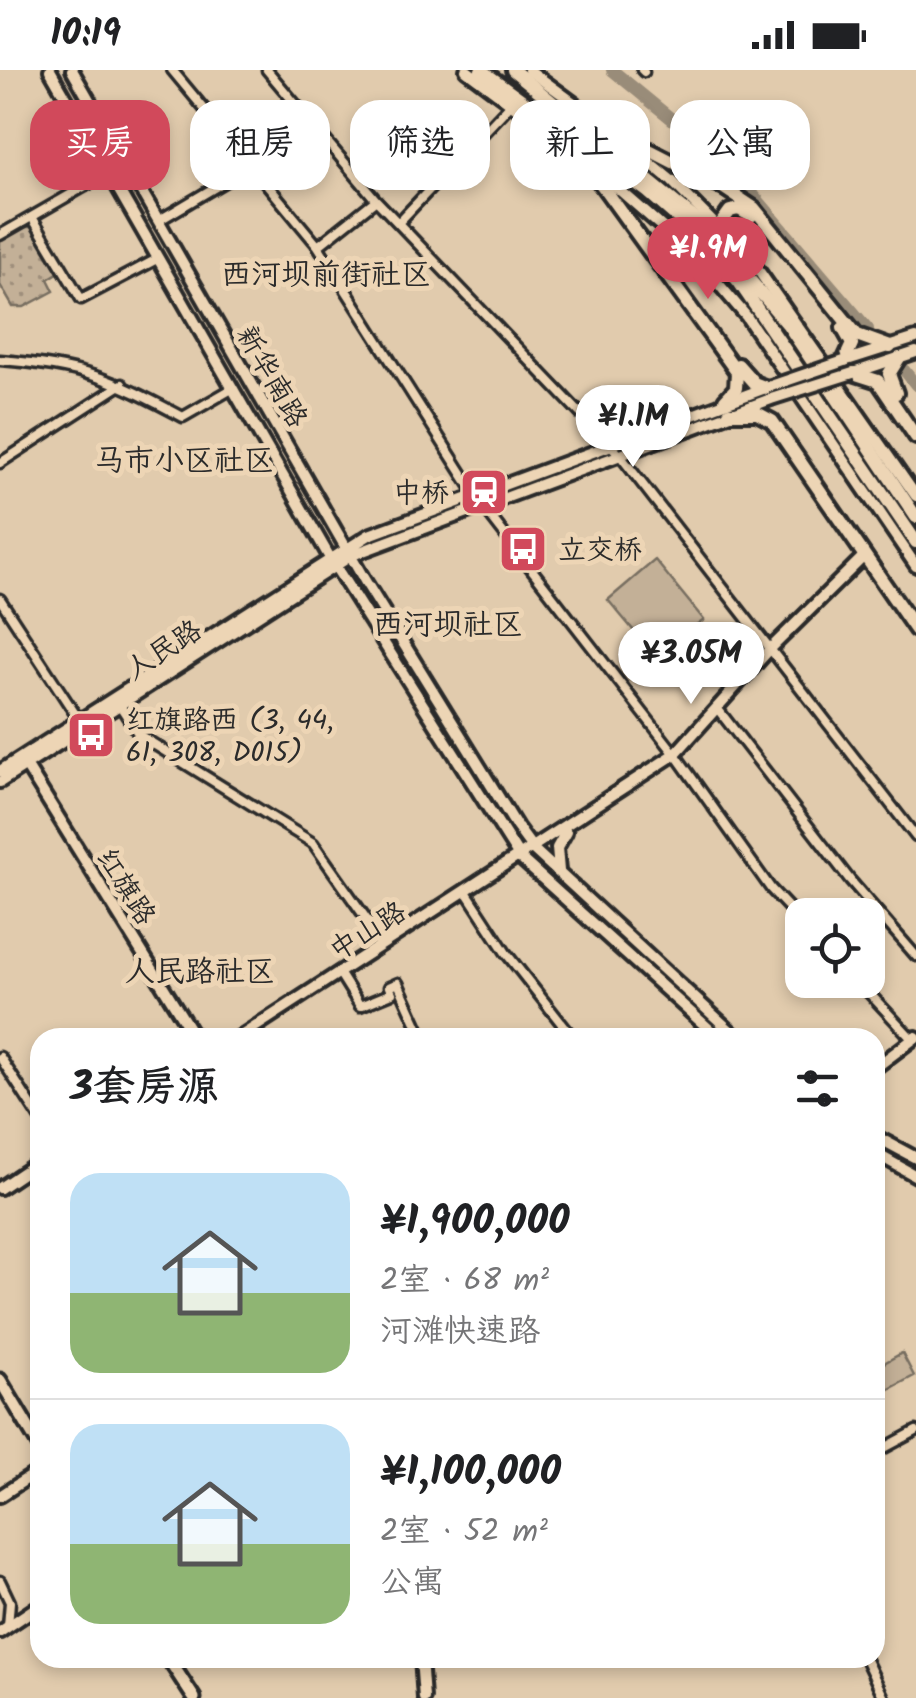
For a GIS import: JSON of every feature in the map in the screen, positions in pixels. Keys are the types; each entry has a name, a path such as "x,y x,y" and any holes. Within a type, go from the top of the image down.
{"highway":[{"path":"481,70 523,100"},
{"path":"513,70 551,100"},
{"path":"650,150 754,208 857,335 890,346"},
{"path":"650,179 706,228 778,313 916,517"},
{"path":"606,190 737,372 736,388 727,406 772,421 916,626"},
{"path":"645,190 696,234 739,282 916,542"},
{"path":"724,232 723,218 734,209 744,210 760,224 850,338 848,367 878,380 916,437"},
{"path":"694,255 676,258 674,276 744,374 769,391"},
{"path":"899,358 891,368 890,380 916,424"},
{"path":"786,394 776,408 777,420 916,626"}],"main road":[{"name":"新华南路","path":"50,70 67,100"},
{"name":"新华南路","path":"72,70 349,551 534,849 727,1028"},
{"path":"466,70 509,106"},
{"path":"529,70 571,100"},
{"path":"650,166 724,232 796,319 916,496"},
{"name":"新华南路","path":"118,190 332,562 520,858 707,1028"},
{"path":"620,190 694,255 746,316 916,566"},
{"path":"769,391 786,394 916,338"},
{"path":"349,551 610,444 848,367 916,352"},
{"path":"349,551 484,508 727,406"},
{"name":"人民路","path":"0,771 24,761 119,704 349,551"},
{"name":"中山路","path":"254,1028 467,893 675,754 768,651 862,557"},
{"name":"人民路","path":"0,782 79,720 332,562"},
{"name":"红旗路","path":"24,761 189,1028"},
{"path":"559,872 556,848 576,820"},
{"path":"493,876 504,870 531,868"},
{"path":"885,1060 914,1038"},
{"path":"885,1141 916,1158"},
{"path":"885,1159 916,1176"},
{"path":"0,1188 30,1168"},
{"path":"0,1380 30,1430"},
{"path":"0,1496 30,1476"},
{"path":"4,1629 30,1612"},
{"path":"174,1668 194,1698"},
{"path":"422,1668 424,1698"}],"street":[{"path":"172,70 197,100"},
{"path":"267,70 376,200 610,444 916,837"},
{"path":"398,223 509,106"},
{"path":"0,235 79,190"},
{"path":"158,221 210,190"},
{"path":"271,190 318,246 484,508 785,903"},
{"path":"318,246 376,200"},
{"path":"32,217 81,299 157,259"},
{"path":"0,360 62,364 122,384 183,417 230,390"},
{"path":"0,463 122,384"},
{"path":"0,599 79,720"},
{"path":"119,704 139,736 313,842 385,946"},
{"path":"717,708 850,880 916,956"},
{"path":"467,893 506,953 565,1028"},
{"path":"340,974 360,1006 392,992 390,988 398,982 419,1028"},
{"path":"875,998 914,1038"},
{"path":"0,1057 30,1104"},
{"path":"885,1448 916,1431"},
{"path":"0,1582 10,1602 4,1629"},
{"path":"870,1668 884,1698"}],"shaded area":[{"path":"23,227 35,227 61,271 48,279 54,291 24,307 13,307 0,285 0,239"},
{"path":"655,560 704,620 655,656 608,600"},
{"path":"902,1353 914,1376 885,1391 885,1362"}],"waterway":[{"path":"612,70 729,166 868,329"},
{"path":"904,370 916,385"}],"place":[{"name":"中桥","path":"484,492"},
{"name":"立交桥","path":"523,549"},
{"name":"红旗路西 (3, 44, 61, 308, D015)","path":"91,735"}],"district":[{"name":"西河坝前街社区","path":"326,274"},
{"name":"马市小区社区","path":"184,460"},
{"name":"西河坝社区","path":"448,624"},
{"name":"人民路社区","path":"200,971"}]}
